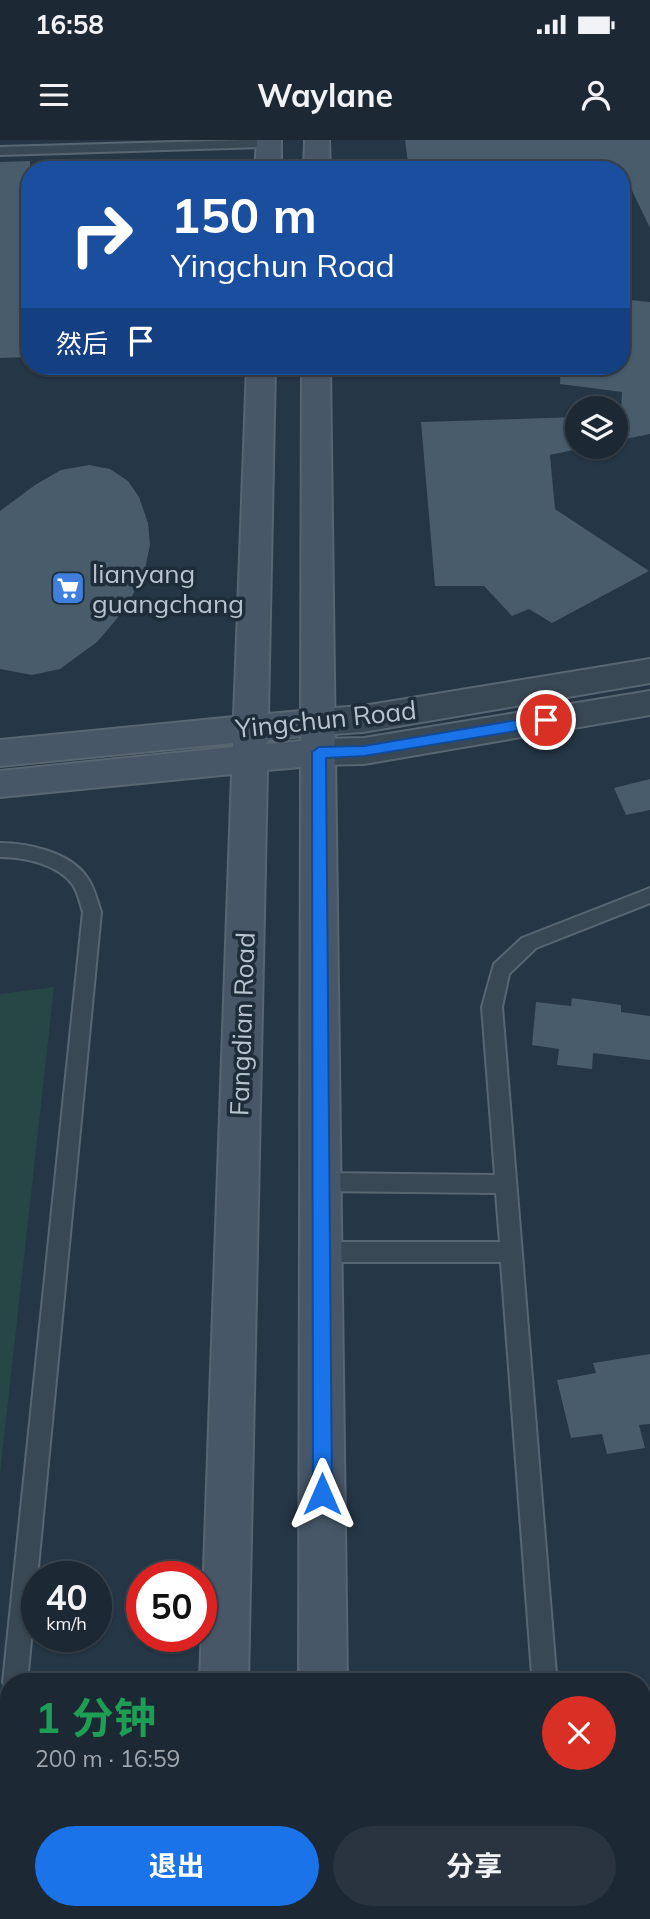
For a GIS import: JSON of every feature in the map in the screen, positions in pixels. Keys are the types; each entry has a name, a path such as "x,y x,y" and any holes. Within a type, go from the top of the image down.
{"main road":[{"path":"317,140 317,161"},
{"path":"268,161 269,141"},
{"name":"Fangdian Road","path":"224,1673 261,375"},
{"path":"316,375 323,1673"},
{"name":"Yingchun Road","path":"0,783 250,744 318,737"},
{"name":"Yingchun Road","path":"0,753 250,744"}],"street":[{"name":"Yingchun Road","path":"318,737 363,719 650,671"},
{"name":"Yingchun Road","path":"318,737 364,751 650,703"}],"lane":[{"path":"0,151 269,141"},
{"path":"0,850 13,849 51,860 79,880 92,912 16,1673"},
{"path":"544,1673 492,1007 500,970 529,943 650,895"},
{"path":"321,1182 506,1184"},
{"path":"321,1252 511,1252"}],"green space":[{"path":"54,987 0,1474 0,994"}],"building":[{"path":"405,140 650,140 650,228 630,187 630,161 408,161"},
{"path":"21,161 21,357 0,358 0,162"},
{"path":"630,300 650,302 650,434 628,439 628,396 622,396 622,392 560,384 560,375 630,375"},
{"path":"565,417 565,452 550,455 555,509 649,571 552,623 529,609 512,616 484,586 435,586 421,422"},
{"name":"lianyang guangchang","path":"89,465 110,469 128,481 139,497 148,523 150,545 145,569 127,607 97,642 60,669 32,675 0,669 0,511 61,470"},
{"path":"650,779 650,810 626,815 614,788"},
{"path":"572,998 621,1005 621,1012 650,1016 650,1060 593,1053 592,1069 557,1065 559,1049 532,1045 536,1002 571,1006"},
{"path":"650,1354 650,1424 639,1425 645,1448 607,1454 602,1434 571,1438 557,1380 596,1373 593,1363"}],"place":[{"name":"lianyang guangchang","path":"68,588"}],"route":[{"path":"322,1494 319,752 364,751 546,720"}]}
